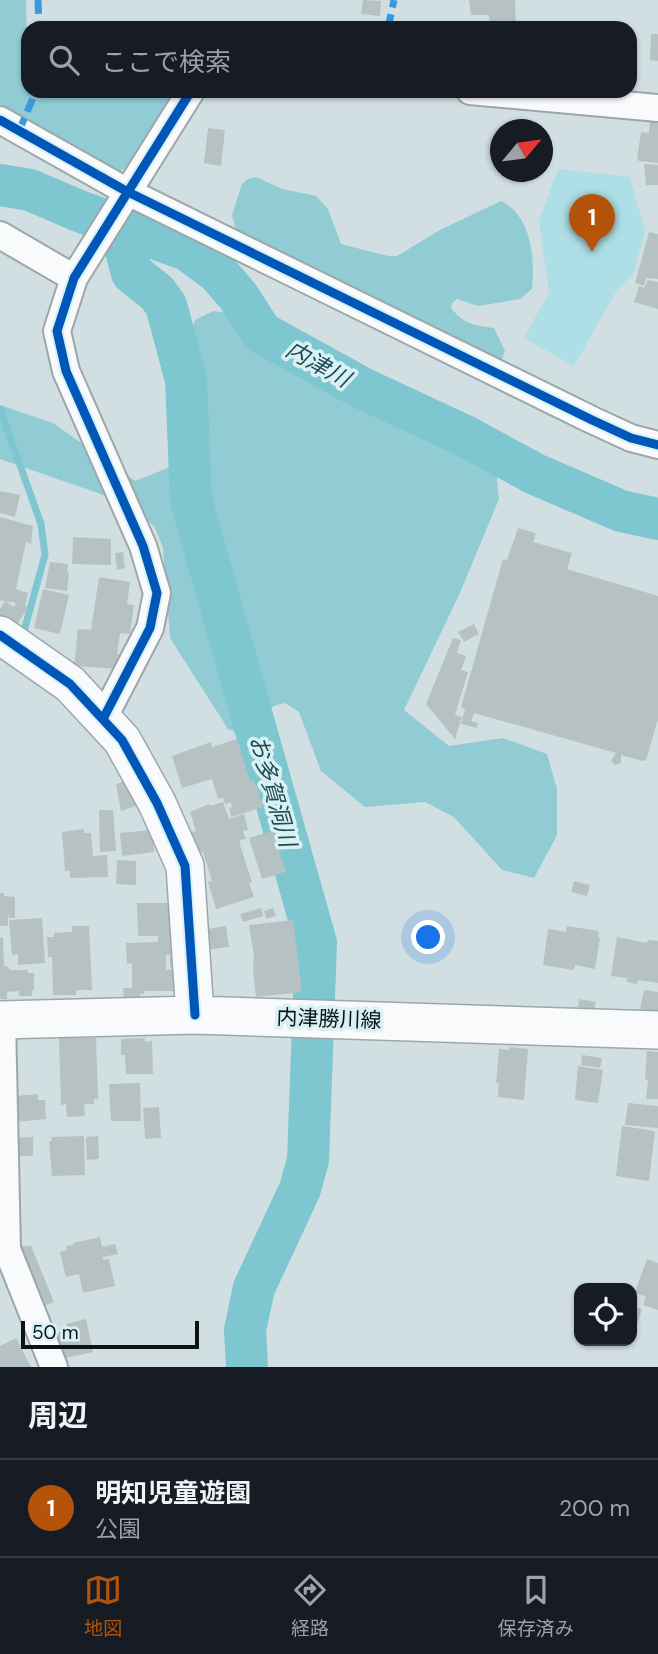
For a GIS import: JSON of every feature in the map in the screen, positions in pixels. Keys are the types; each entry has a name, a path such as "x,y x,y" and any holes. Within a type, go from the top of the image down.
{"main road":[{"path":"0,635 70,684 103,719 122,740 157,803 185,866 195,1015"},
{"name":"内津勝川線","path":"1,1020 195,1015 658,1030"}],"street":[{"path":"103,719 150,628 157,593 143,546 66,371 57,331 74,278 186,98"},
{"path":"547,98 658,108"},
{"path":"0,120 126,191 592,420 631,438 658,445"},
{"path":"0,235 74,278"},
{"path":"1,1020 4,1249 54,1367"}],"shaded area":[{"path":"0,0 26,0 26,21 21,21 21,98 173,98 130,167 113,173 0,109"},
{"path":"558,169 630,177 645,231 634,273 617,290 574,366 524,338 549,292 539,221"},
{"path":"256,177 282,189 316,196 328,209 341,244 388,256 397,256 440,230 501,201 511,208 519,217 529,239 533,265 532,289 520,299 478,306 457,299 451,308 470,323 494,328 505,351 502,359 492,364 237,234 232,215 242,184"},
{"path":"213,311 234,313 314,374 468,449 496,471 499,499 459,595 404,710 449,746 503,738 547,754 557,789 557,835 534,878 502,870 454,817 425,802 365,807 321,771 299,712 285,703 271,707 261,714 245,736 228,729 170,638 163,548 155,528 135,506 0,459 0,405 53,423 135,481 203,454 188,340 195,320"}],"building":[{"path":"363,0 381,1 380,16 361,14"},
{"path":"469,0 515,0 516,21 489,21 489,15 471,15"},
{"path":"651,34 658,34 658,61 650,60"},
{"path":"650,118 658,119 658,163 637,159 641,132 649,133"},
{"path":"208,128 225,130 221,166 204,163"},
{"path":"644,164 658,165 658,185 646,185"},
{"path":"649,232 658,234 658,279 646,278 644,286 635,283"},
{"path":"648,280 658,282 658,309 634,302 639,286 644,288"},
{"path":"0,491 20,495 15,517 0,513"},
{"path":"0,517 33,526 31,544 26,542 16,589 28,593 25,606 28,608 15,627 0,617 0,609 5,601 14,607 16,603 0,600"},
{"path":"518,528 536,533 533,542 572,553 567,569 658,596 658,719 646,760 621,755 621,763 615,765 611,761 616,753 474,713 471,721 478,723 477,728 461,724 465,710 461,707 503,559 507,560"},
{"path":"73,537 111,539 111,565 72,564"},
{"path":"123,552 125,568 117,570 115,553"},
{"path":"50,562 68,564 67,591 45,588"},
{"path":"99,577 130,582 127,604 134,605 130,634 120,633 117,654 122,655 120,669 74,666 78,629 91,630"},
{"path":"43,589 69,595 60,634 34,628"},
{"path":"474,624 479,634 464,642 458,632"},
{"path":"453,638 461,640 457,653 466,656 461,670 468,672 455,715 462,717 455,739 426,704"},
{"path":"237,739 250,781 253,780 257,787 263,807 231,817 231,802 225,804 223,798 218,799 212,779 182,788 172,756 211,742 212,747"},
{"path":"128,780 139,805 121,811 116,784"},
{"path":"223,802 229,819 244,814 248,830 243,831 246,839 240,840 240,845 254,897 216,909 208,882 212,881 203,852 195,855 188,833 196,831 190,812 209,804 210,806"},
{"path":"99,810 113,810 116,851 100,852"},
{"path":"84,829 84,833 91,833 93,856 107,855 108,877 70,878 70,871 65,871 62,832"},
{"path":"152,830 154,852 122,856 120,833"},
{"path":"273,831 286,872 262,879 249,838"},
{"path":"117,860 136,861 136,885 116,884"},
{"path":"574,881 590,885 587,896 571,892"},
{"path":"0,893 15,897 15,918 9,918 8,914 8,926 0,926"},
{"path":"137,903 172,903 179,967 170,967 170,955 166,955 166,970 177,969 176,991 144,991 144,994 140,994 140,999 124,999 123,988 132,988 132,963 127,964 126,943 158,942 158,936 138,936"},
{"path":"261,908 263,916 243,922 240,914"},
{"path":"273,908 276,916 266,919 264,911"},
{"path":"42,918 45,963 18,965 18,954 12,955 9,920"},
{"path":"293,920 302,992 256,997 249,925"},
{"path":"72,926 89,926 92,990 76,990 76,995 53,995 52,957 48,957 47,937 54,937 54,933 72,932"},
{"path":"226,926 229,947 205,950 202,930"},
{"path":"567,926 599,931 595,969 575,965 574,970 543,965 548,929 566,932"},
{"path":"0,937 3,938 4,966 10,970 28,970 28,973 34,973 32,996 19,996 19,991 7,992 7,999 0,999"},
{"path":"617,937 647,943 648,940 658,941 658,983 638,980 637,984 627,982 627,978 611,976"},
{"path":"644,990 658,992 658,1012 640,1009"},
{"path":"579,999 596,1002 594,1010 578,1007"},
{"path":"59,1038 96,1038 98,1099 94,1099 94,1104 84,1104 85,1116 67,1117 66,1104 61,1105"},
{"path":"145,1038 145,1042 152,1041 153,1074 126,1074 125,1055 121,1055 121,1039"},
{"path":"509,1047 528,1049 524,1100 498,1097 499,1083 496,1083 499,1049 509,1050"},
{"path":"647,1051 658,1052 658,1099 646,1099"},
{"path":"582,1055 602,1058 600,1068 581,1065"},
{"path":"578,1066 603,1070 598,1103 575,1100"},
{"path":"140,1083 141,1121 111,1121 109,1084"},
{"path":"38,1094 38,1100 45,1100 46,1119 16,1122 15,1096"},
{"path":"628,1103 658,1106 658,1128 625,1125"},
{"path":"159,1107 161,1138 145,1139 143,1108"},
{"path":"622,1126 655,1131 649,1181 616,1176"},
{"path":"84,1136 85,1175 52,1176 49,1141 52,1141 51,1137"},
{"path":"98,1136 99,1159 87,1160 86,1137"},
{"path":"33,1137 33,1156 15,1156 15,1138"},
{"path":"100,1237 102,1247 115,1244 118,1254 103,1257 103,1260 109,1259 115,1286 83,1293 79,1274 66,1277 60,1252 67,1250 66,1246 73,1243"},
{"path":"19,1246 31,1246 54,1302 39,1308"},
{"path":"647,1259 658,1263 658,1310 643,1305 646,1297 637,1293"},
{"path":"637,1308 642,1309 637,1325"},
{"path":"86,1319 93,1352 60,1359 55,1334 68,1331 66,1324"},
{"path":"16,1338 31,1367 0,1367 0,1346"}],"waterway":[{"name":"内津川","path":"0,185 30,190 79,211 187,250 218,273 238,296 262,333 362,388 465,436 535,474 621,511 658,519"},
{"name":"お多賀洞川","path":"126,227 126,251 132,273 157,293 166,305 186,380 191,500 316,943 308,1160 300,1189 254,1288 245,1330 247,1367"},
{"path":"0,409 41,524 45,555 24,631 18,637"}],"marked path":[{"path":"38,0 39,21"},
{"path":"390,21 394,0"},
{"path":"19,131 33,98"}],"cycle path":[{"path":"103,719 150,628 157,593 143,546 66,371 57,331 74,278 187,98"},
{"path":"0,120 126,191 592,420 631,438 658,445"},
{"path":"0,635 70,684 122,740 157,803 185,866 195,1015"}],"place":[{"name":"明知児童遊園","path":"592,252"}]}
